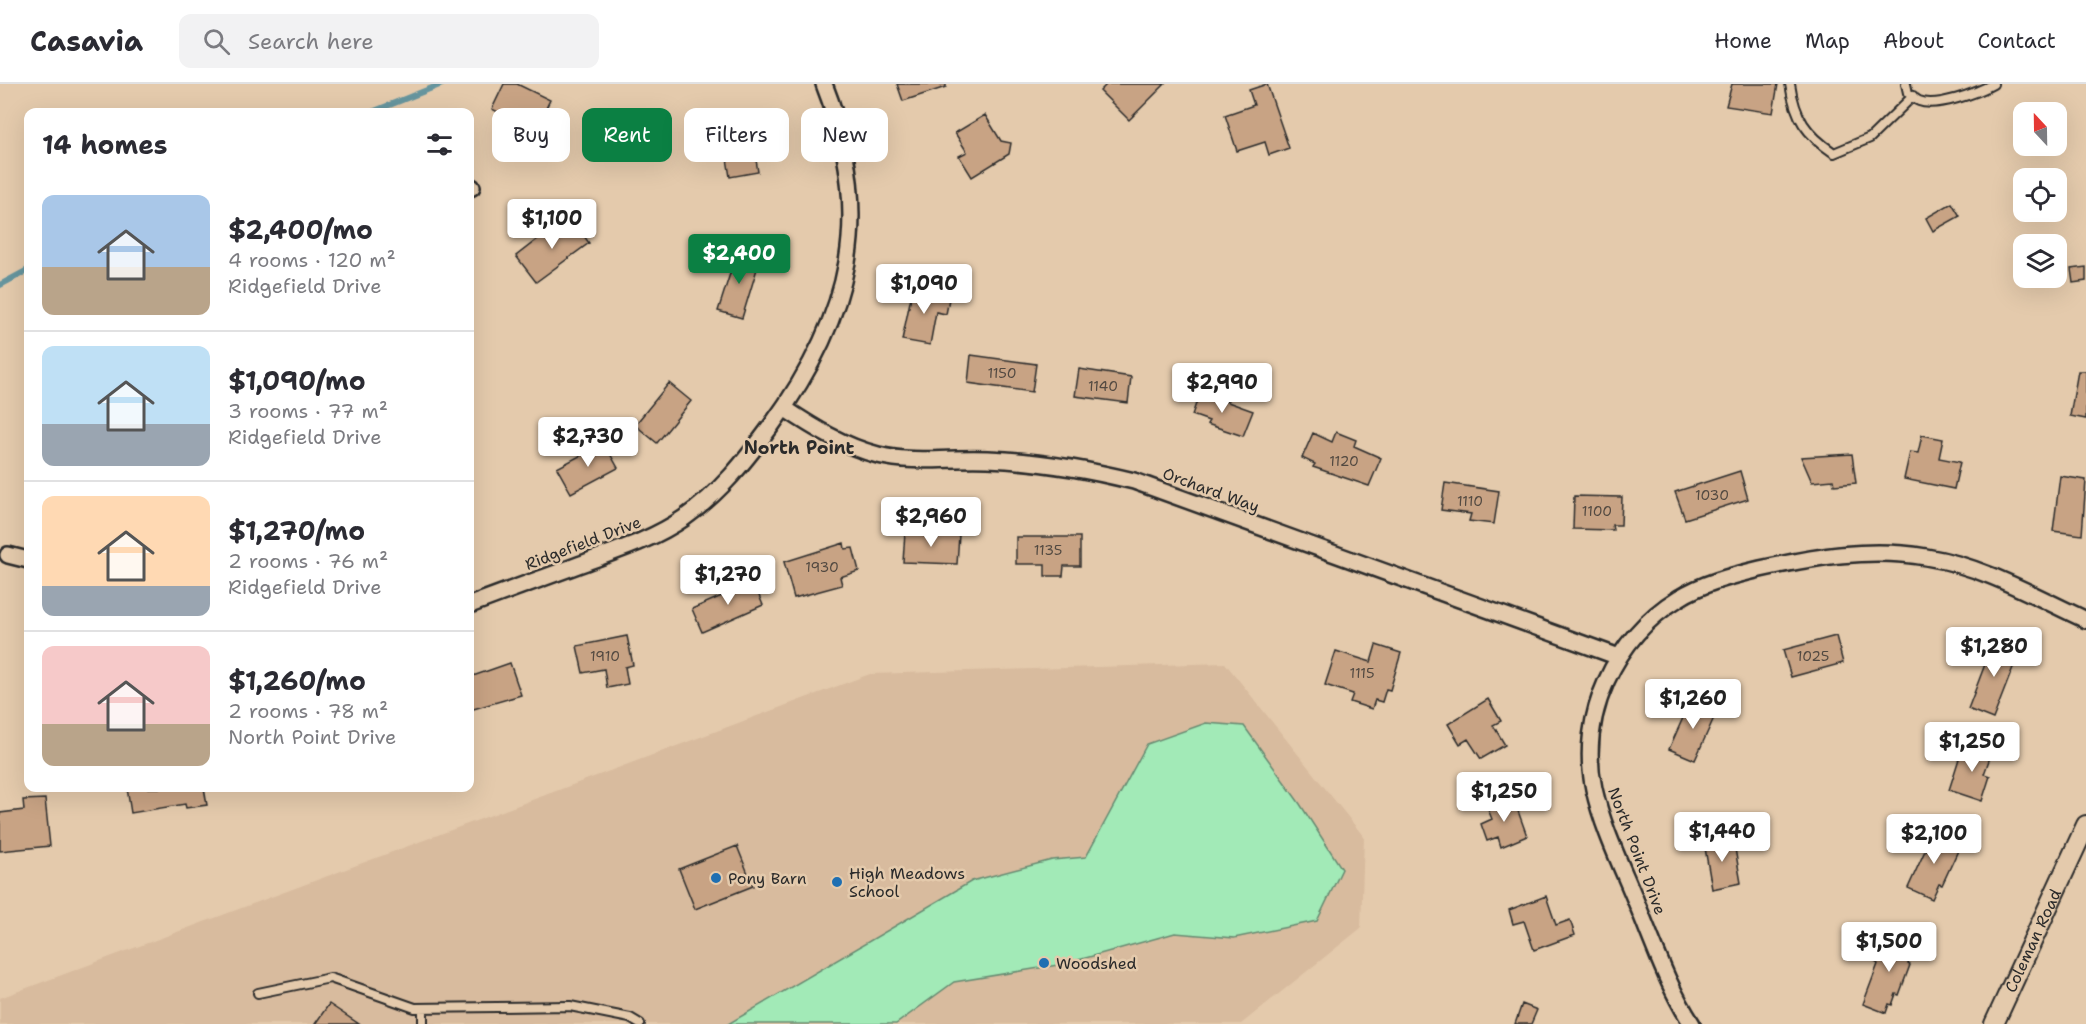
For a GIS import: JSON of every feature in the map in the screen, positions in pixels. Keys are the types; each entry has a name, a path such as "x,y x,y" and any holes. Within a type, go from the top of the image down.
{"street":[{"name":"Ridgefield Drive","path":"474,604 645,540 684,518 719,489 746,460 784,408 815,359 837,308 849,249 851,194 847,155 836,113 824,84"},
{"name":"Orchard Way","path":"784,408 832,439 879,455 911,459 1033,461 1084,469 1134,481 1619,657"},
{"name":"North Point Drive","path":"1692,1024 1669,981 1604,824 1594,788 1591,754 1594,719 1604,686 1619,657 1635,634 1656,614 1679,598 1704,585 1731,576 1814,557 1873,552 1926,557 1978,570 2086,620"},
{"path":"8,555 24,559"},
{"name":"Coleman Road","path":"1994,1024 2086,825"}],"lane":[{"path":"1790,84 1802,124 1813,139 1834,153 1870,138 1913,96"},
{"path":"1906,84 1908,93 1921,102 1942,101 1980,91 1993,84"},
{"path":"258,993 330,978 415,1008 570,1006 630,1018 640,1024"},
{"path":"423,1008 423,1024"}],"shaded area":[{"name":"High Meadows School","path":"1225,663 1364,837 1361,928 1241,1024 0,1024 0,998 870,674"}],"green space":[{"path":"1206,723 1244,726 1300,804 1342,869 1317,921 1234,938 1175,933 1064,964 954,982 896,1024 728,1024 972,881 1052,860 1086,857 1147,744"}],"building":[{"path":"504,84 517,84 550,100 546,108 492,108"},
{"path":"897,84 946,84 946,87 903,101"},
{"path":"1107,84 1165,84 1129,120 1100,91"},
{"path":"1267,84 1289,148 1269,155 1265,142 1237,151 1225,115 1254,105 1249,90"},
{"path":"1732,84 1778,84 1773,113 1726,106"},
{"path":"985,115 1001,141 1011,143 1009,154 972,177 959,156 967,152 955,133"},
{"path":"728,162 756,162 758,172 730,177"},
{"path":"1952,203 1960,216 1933,231 1926,218"},
{"path":"573,220 589,243 536,282 516,256 552,228 555,234"},
{"path":"737,252 760,259 742,318 718,311"},
{"path":"2086,267 2086,281 2073,283 2071,269"},
{"path":"913,287 950,294 946,314 936,312 930,345 902,340"},
{"path":"971,355 1036,364 1032,392 968,383"},
{"path":"1079,369 1131,377 1128,403 1075,396"},
{"path":"2078,371 2086,371 2086,419 2070,416"},
{"path":"669,383 691,401 657,443 635,425"},
{"path":"1200,392 1253,411 1243,436 1207,424 1209,421 1192,415"},
{"path":"1336,432 1356,440 1354,446 1381,458 1369,486 1313,467 1315,464 1302,458 1313,433 1332,442"},
{"path":"1922,435 1943,439 1939,458 1960,462 1954,489 1904,479 1910,452 1918,453"},
{"path":"604,443 618,468 571,493 557,468"},
{"path":"1852,454 1856,483 1834,485 1833,480 1812,482 1801,457"},
{"path":"1740,471 1748,499 1685,519 1675,492"},
{"path":"2060,476 2086,480 2082,535 2053,531"},
{"path":"1445,483 1499,491 1494,524 1469,521 1471,514 1441,510"},
{"path":"1574,496 1622,497 1621,525 1612,525 1613,530 1573,529"},
{"path":"905,532 959,535 957,564 903,562"},
{"path":"1016,537 1080,537 1080,566 1064,566 1063,576 1045,576 1045,564 1016,564"},
{"path":"844,543 845,549 853,548 859,571 840,577 842,585 794,598 784,562"},
{"path":"752,579 763,605 702,632 692,609 722,596 720,592"},
{"path":"627,636 633,665 625,667 628,684 607,688 604,669 583,673 577,646"},
{"path":"1836,636 1843,663 1791,677 1783,650"},
{"path":"1995,638 2021,647 1993,719 1968,709"},
{"path":"1376,645 1401,653 1390,690 1386,689 1382,702 1375,700 1372,709 1350,702 1353,694 1325,685 1336,651 1371,662"},
{"path":"510,663 521,695 474,709 474,676"},
{"path":"1488,699 1501,721 1493,725 1505,745 1481,759 1468,739 1460,744 1448,724"},
{"path":"1691,700 1717,711 1695,760 1669,749"},
{"path":"1964,743 1992,752 1984,774 1990,776 1982,801 1949,790"},
{"path":"128,792 205,792 207,805 186,808 185,804 131,813"},
{"path":"1513,797 1527,836 1501,847 1498,837 1487,841 1481,824 1492,819 1487,807"},
{"path":"45,799 50,846 0,851 0,813 24,810 23,800"},
{"path":"1934,831 1961,844 1942,885 1939,884 1932,899 1908,888"},
{"path":"1733,837 1741,883 1712,889 1704,842"},
{"name":"Pony Barn","path":"737,846 753,886 695,909 679,869"},
{"path":"1546,896 1556,925 1570,920 1575,935 1534,950 1524,921 1513,924 1509,910"},
{"path":"1886,933 1914,944 1908,964 1910,965 1899,995 1896,994 1886,1013 1863,1004 1878,964 1875,962"},
{"path":"329,1004 359,1024 315,1024"},
{"path":"1522,1004 1537,1010 1531,1024 1515,1024"}],"waterway":[{"path":"382,108 442,84"},
{"path":"0,285 24,272"}],"place":[{"name":"Pony Barn","path":"716,878"},
{"name":"High Meadows School","path":"837,882"},
{"name":"Woodshed","path":"1044,963"}],"district":[{"name":"North Point","path":"799,448"}]}
